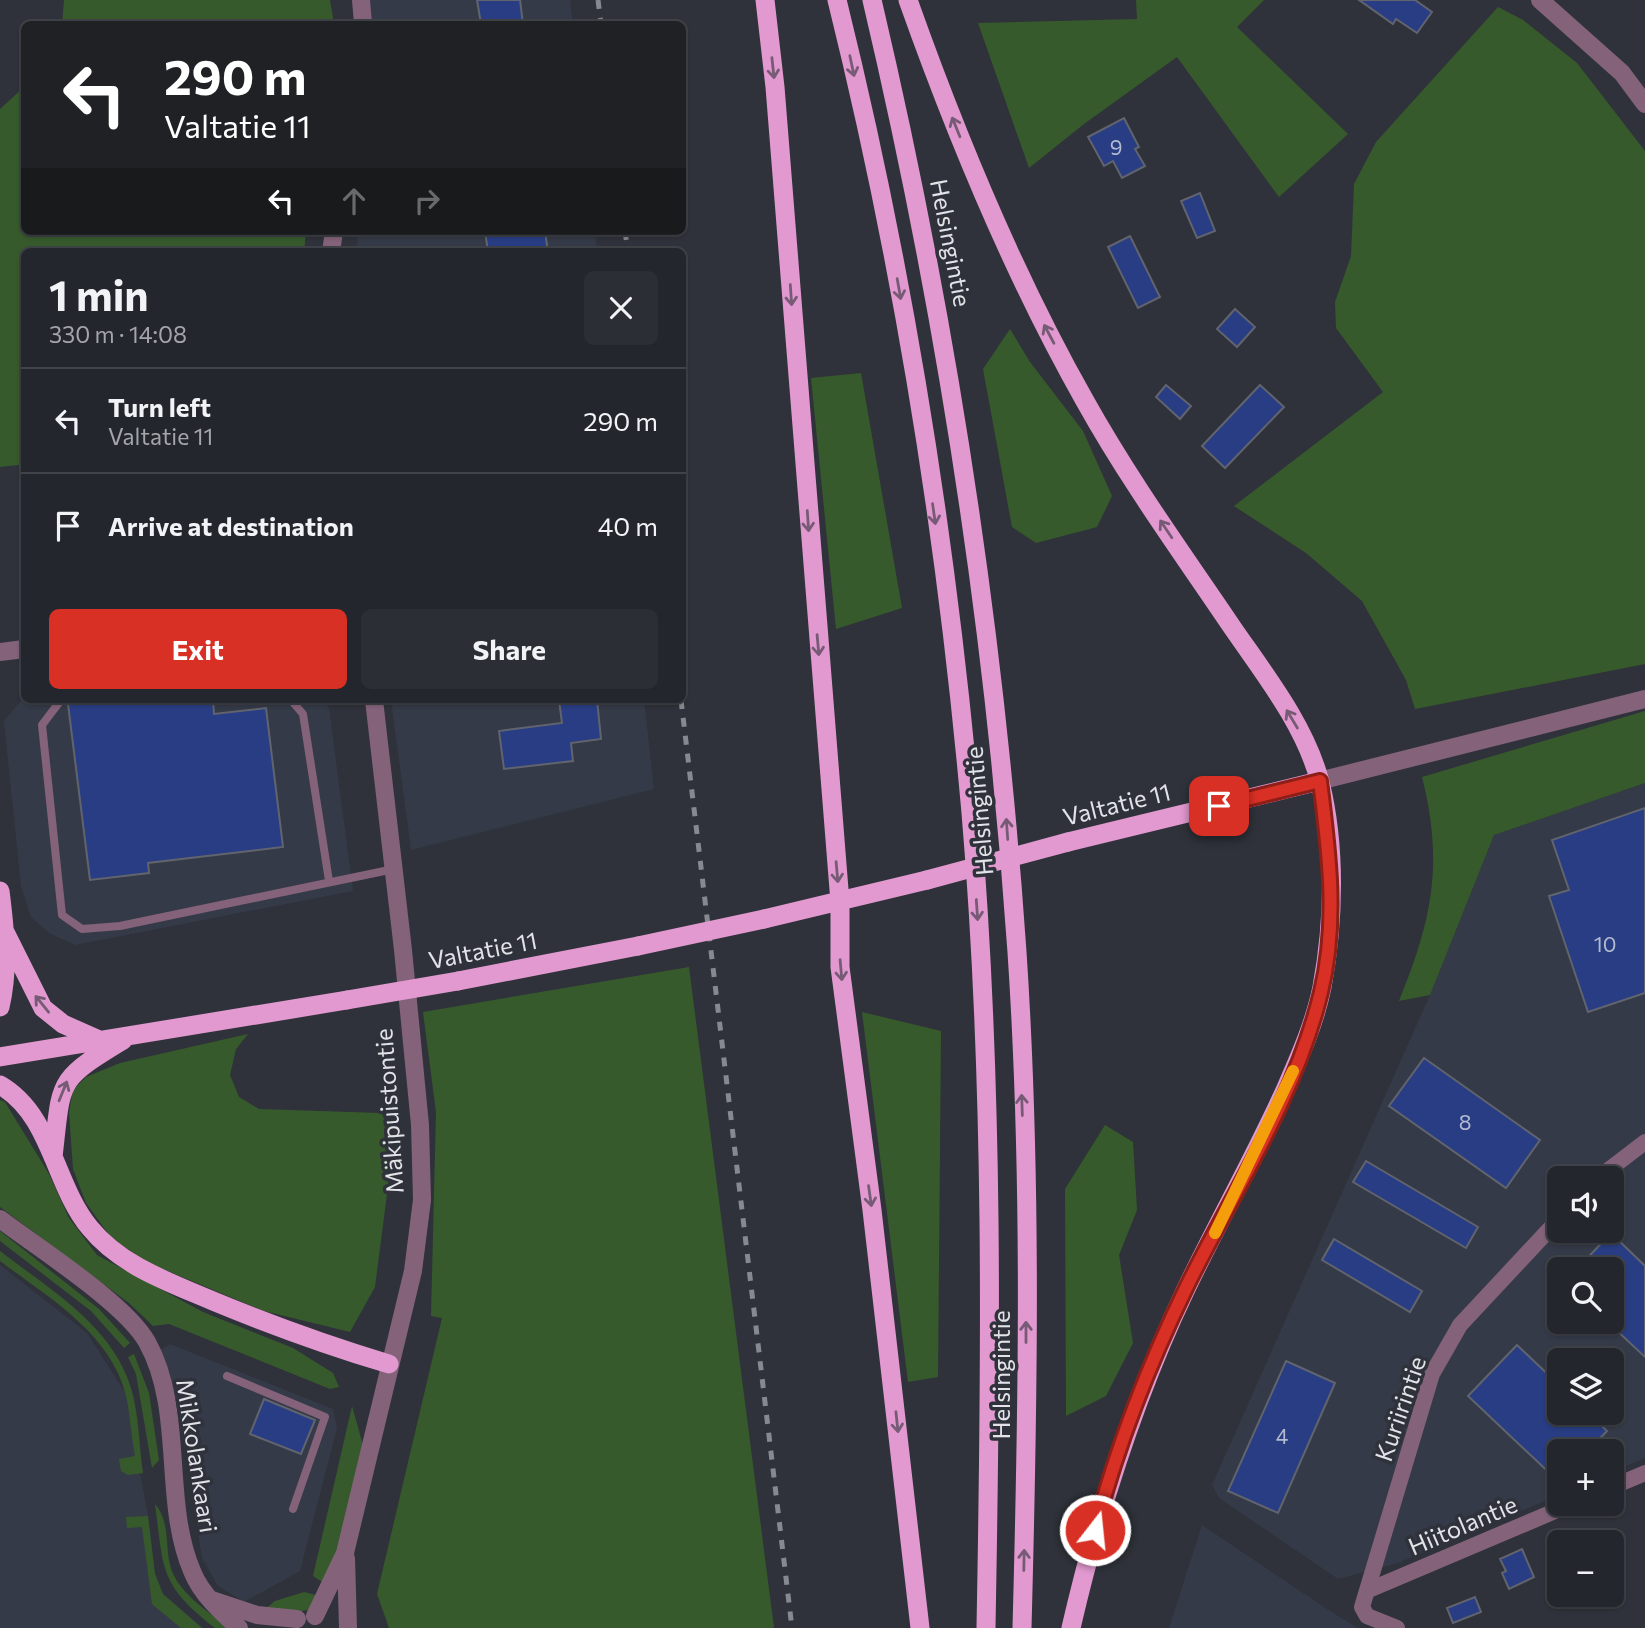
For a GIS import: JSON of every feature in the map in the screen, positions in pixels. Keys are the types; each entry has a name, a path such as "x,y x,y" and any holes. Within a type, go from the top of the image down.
{"highway":[{"path":"765,0 775,87 840,902 840,967 874,1223 920,1628"},
{"name":"Helsingintie","path":"837,0 888,232 917,394 949,614 971,812 990,1187 986,1628"},
{"name":"Helsingintie","path":"872,0 907,146 952,385 984,606 1005,795 1017,957 1026,1188 1027,1423 1022,1628"},
{"path":"908,0 973,169 1045,328 1126,469 1270,682 1298,730 1320,781 1330,866 1330,926 1321,991 1304,1048 1268,1127 1187,1287 1140,1394 1101,1506 1071,1628"},
{"name":"Valtatie 11","path":"99,1040 458,981 638,946 840,902 1068,842 1320,781"},
{"path":"0,891 5,932 5,986 0,1007"},
{"path":"5,932 43,1008 63,1024 99,1040"},
{"path":"53,1158 58,1105 67,1081 76,1069 133,1035"},
{"path":"0,1057 99,1040"},
{"path":"0,1086 26,1108 79,1213 101,1241 118,1255 153,1275 287,1332 389,1364"}],"street":[{"path":"361,0 363,21"},
{"path":"1540,0 1622,73 1645,104"},
{"path":"0,652 21,649"},
{"path":"1320,781 1514,735 1645,699"},
{"name":"Mäkipuistontie","path":"315,1616 345,1553 413,1271 422,1200 420,1125 374,703"},
{"path":"1614,1166 1645,1142"},
{"name":"Mikkolankaari","path":"0,1220 124,1314 146,1341 165,1394 183,1541 192,1573 209,1598 239,1628"},
{"name":"Kuriirintie","path":"1397,1628 1367,1616 1362,1607 1432,1374 1460,1325 1547,1232"},
{"path":"1624,1482 1645,1473"},
{"name":"Hiitolantie","path":"1369,1590 1547,1514"},
{"name":"Mäkipuistontie","path":"345,1553 348,1628"},
{"path":"209,1598 291,1624 315,1616 329,1619 341,1628"}],"lane":[{"path":"59,703 42,725 62,915 82,929 120,926 394,869"},
{"path":"294,703 303,714 329,881"},
{"path":"227,1376 325,1417 293,1509"}],"shaded area":[{"path":"369,0 570,0 573,21 371,21"},
{"path":"358,235 595,235 597,248 357,248"},
{"path":"21,701 21,703 325,703 329,708 353,891 75,945 49,933 31,917 21,886 4,721"},
{"path":"391,703 644,703 654,789 411,850"},
{"path":"1645,783 1645,1458 1624,1467 1624,1439 1547,1439 1547,1500 1398,1563 1338,1579 1219,1498 1212,1485 1430,995 1494,835"},
{"path":"0,1265 87,1333 125,1392 148,1516 155,1573 163,1594 203,1628 0,1628"},
{"path":"170,1344 333,1409 337,1428 300,1571 244,1602 218,1586 202,1558 176,1398 158,1351"},
{"path":"1202,1525 1330,1611 1358,1628 1169,1628"}],"green space":[{"path":"64,0 330,0 334,21 62,21"},
{"path":"1136,0 1264,0 1237,27 1348,134 1279,197 1177,57 1084,124 1029,168 978,23 1137,19"},
{"path":"1498,7 1523,20 1577,63 1645,151 1645,664 1415,709 1406,680 1362,601 1306,553 1234,506 1383,392 1336,328 1335,302 1351,256 1354,184 1376,142"},
{"path":"21,90 21,235 306,235 304,248 21,248 21,466 0,467 0,109"},
{"path":"1010,329 1030,362 1083,431 1112,496 1097,527 1036,543 1012,527 983,369"},
{"path":"861,373 902,608 836,629 811,378"},
{"path":"1645,711 1645,783 1494,835 1430,995 1399,1001 1420,944 1431,891 1432,837 1422,777"},
{"path":"689,967 774,1628 389,1628 377,1594 442,1318 431,1316 436,1112 423,1012"},
{"path":"862,1012 941,1031 938,1377 908,1382"},
{"path":"248,1034 236,1049 230,1075 239,1097 259,1109 380,1113 390,1119 388,1186 375,1287 350,1332 264,1311 151,1264 112,1239 86,1203 73,1169 69,1112 73,1090 86,1077 120,1063"},
{"path":"0,1100 5,1102 49,1174 69,1218 97,1255 203,1312 293,1348 333,1373 339,1387 330,1389 169,1324 153,1326 129,1303 0,1207"},
{"path":"1105,1125 1133,1142 1137,1210 1119,1255 1133,1343 1106,1396 1066,1416 1065,1189"},
{"path":"0,1231 99,1309 130,1343 124,1348 91,1311 0,1241"},
{"path":"0,1251 77,1310 109,1345 122,1366 134,1398 143,1473 128,1475 121,1471 119,1459 135,1456 125,1392 117,1370 105,1351 73,1317 0,1261"},
{"path":"134,1354 149,1393 159,1460 152,1468 136,1374 128,1357"},
{"path":"352,1406 363,1445 334,1564 325,1584 313,1576"},
{"path":"155,1504 163,1518 170,1565 179,1584 194,1601 229,1628 215,1628 183,1599 174,1587 163,1561"},
{"path":"148,1516 155,1574 163,1594 202,1628 181,1628 152,1604 142,1527 127,1528 126,1517"},
{"path":"304,1592 316,1595 312,1609 292,1613 264,1610 275,1601"}],"building":[{"path":"477,0 520,0 523,21 480,21"},
{"path":"1359,0 1415,0 1432,12 1417,33 1396,19 1393,24"},
{"path":"1124,118 1139,147 1135,149 1145,166 1122,178 1113,161 1104,166 1088,137"},
{"path":"1200,193 1215,231 1197,238 1181,201"},
{"path":"486,235 546,235 547,248 487,248"},
{"path":"1130,236 1160,297 1138,308 1108,247"},
{"path":"1235,309 1255,327 1237,347 1217,329"},
{"path":"1166,385 1191,406 1180,419 1156,397"},
{"path":"1260,385 1284,407 1225,468 1202,446"},
{"path":"213,703 214,714 266,708 283,847 148,863 149,873 90,880 68,704"},
{"path":"559,703 597,703 601,739 571,743 573,761 504,769 499,731 562,723"},
{"path":"1645,808 1645,993 1588,1012 1549,896 1569,890 1552,840"},
{"path":"1424,1058 1540,1140 1506,1188 1389,1106"},
{"path":"1366,1161 1478,1227 1466,1248 1353,1182"},
{"path":"1334,1239 1422,1291 1410,1312 1322,1260"},
{"path":"1602,1243 1621,1243 1645,1266 1645,1357 1621,1334 1624,1334 1624,1257 1588,1257"},
{"path":"1517,1345 1547,1374 1547,1425 1601,1425 1607,1431 1599,1439 1547,1439 1547,1471 1468,1396"},
{"path":"1286,1361 1335,1383 1278,1513 1228,1491"},
{"path":"264,1399 315,1420 301,1454 250,1434"},
{"path":"1522,1549 1534,1577 1509,1589 1502,1573 1506,1571 1500,1559"},
{"path":"1475,1597 1481,1612 1453,1623 1447,1608"}],"railway":[{"path":"598,0 601,21"},
{"path":"626,235 627,248"},
{"path":"681,703 792,1628"}],"slow traffic":[{"path":"1215,1233 1293,1071"}],"route":[{"path":"1095,1530 1140,1394 1163,1339 1263,1138 1304,1048 1321,991 1330,926 1330,854 1320,781 1219,806"}]}
